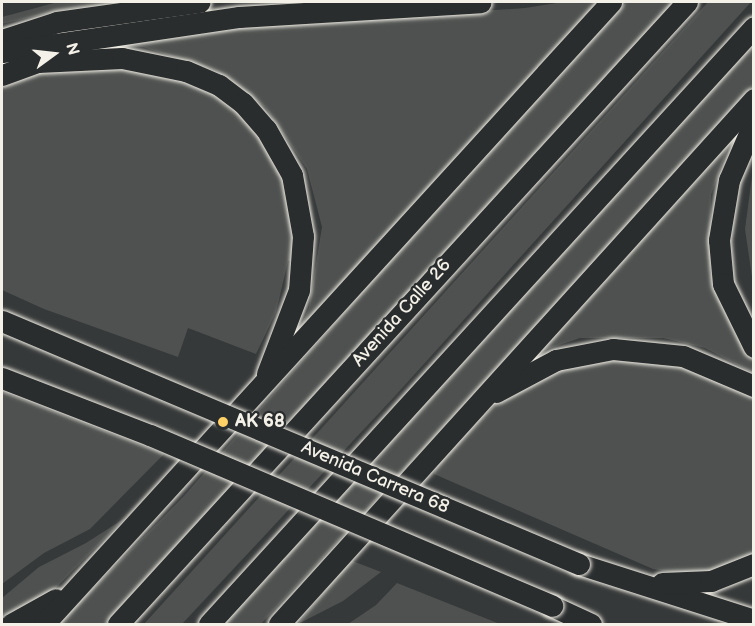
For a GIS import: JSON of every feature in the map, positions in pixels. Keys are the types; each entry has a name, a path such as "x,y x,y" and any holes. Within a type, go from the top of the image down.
{"main road":[{"path":"2,40 57,22 201,2"},
{"path":"2,52 239,17 481,2"},
{"path":"44,624 85,577 258,393 611,2"},
{"name":"Avenida Calle 26","path":"118,624 687,2"},
{"path":"209,624 753,27"},
{"path":"2,75 38,63 81,58 153,63 219,85 243,103 266,129 294,184 303,236 303,264 293,308 258,393"},
{"path":"279,624 753,99"},
{"path":"753,122 729,180 719,240 723,284 753,347"},
{"name":"Avenida Carrera 68","path":"2,321 579,564 753,620"},
{"path":"478,403 556,360 614,349 683,356 753,386"},
{"path":"2,378 150,435 591,624"},
{"path":"626,579 703,583 753,564"},
{"path":"10,624 40,610 85,577"}],"shaded area":[{"path":"58,2 122,2 66,9 2,24 2,17"},
{"path":"563,2 597,2 295,337 309,308 322,227 307,169 265,107 215,70 143,47 88,44 286,24 525,8"},
{"path":"627,2 676,2 105,624 58,624 184,496 444,198"},
{"path":"708,2 751,2 394,397 182,624 144,624"},
{"path":"753,40 753,85 546,316 261,624 221,624"},
{"path":"86,66 130,66 192,81 238,106 287,180 299,259 288,261 276,312 256,354 188,328 178,357 44,309 2,290 2,88 41,72"},
{"path":"730,142 711,195 710,273 735,334 753,359 753,373 705,348 663,338 580,338 539,352"},
{"path":"753,169 753,284 745,229"},
{"path":"589,355 701,368 753,394 753,553 748,559 700,577 653,569 434,474 437,464 470,427 506,396"},
{"path":"2,392 164,454 90,529 44,553 2,584"},
{"path":"125,518 50,594 27,608 2,615 2,598 39,567 86,543"},
{"path":"350,560 381,572 343,601 298,624"},
{"path":"397,583 500,624 348,624 376,605"}],"place":[{"name":"AK 68","path":"223,422"}]}
